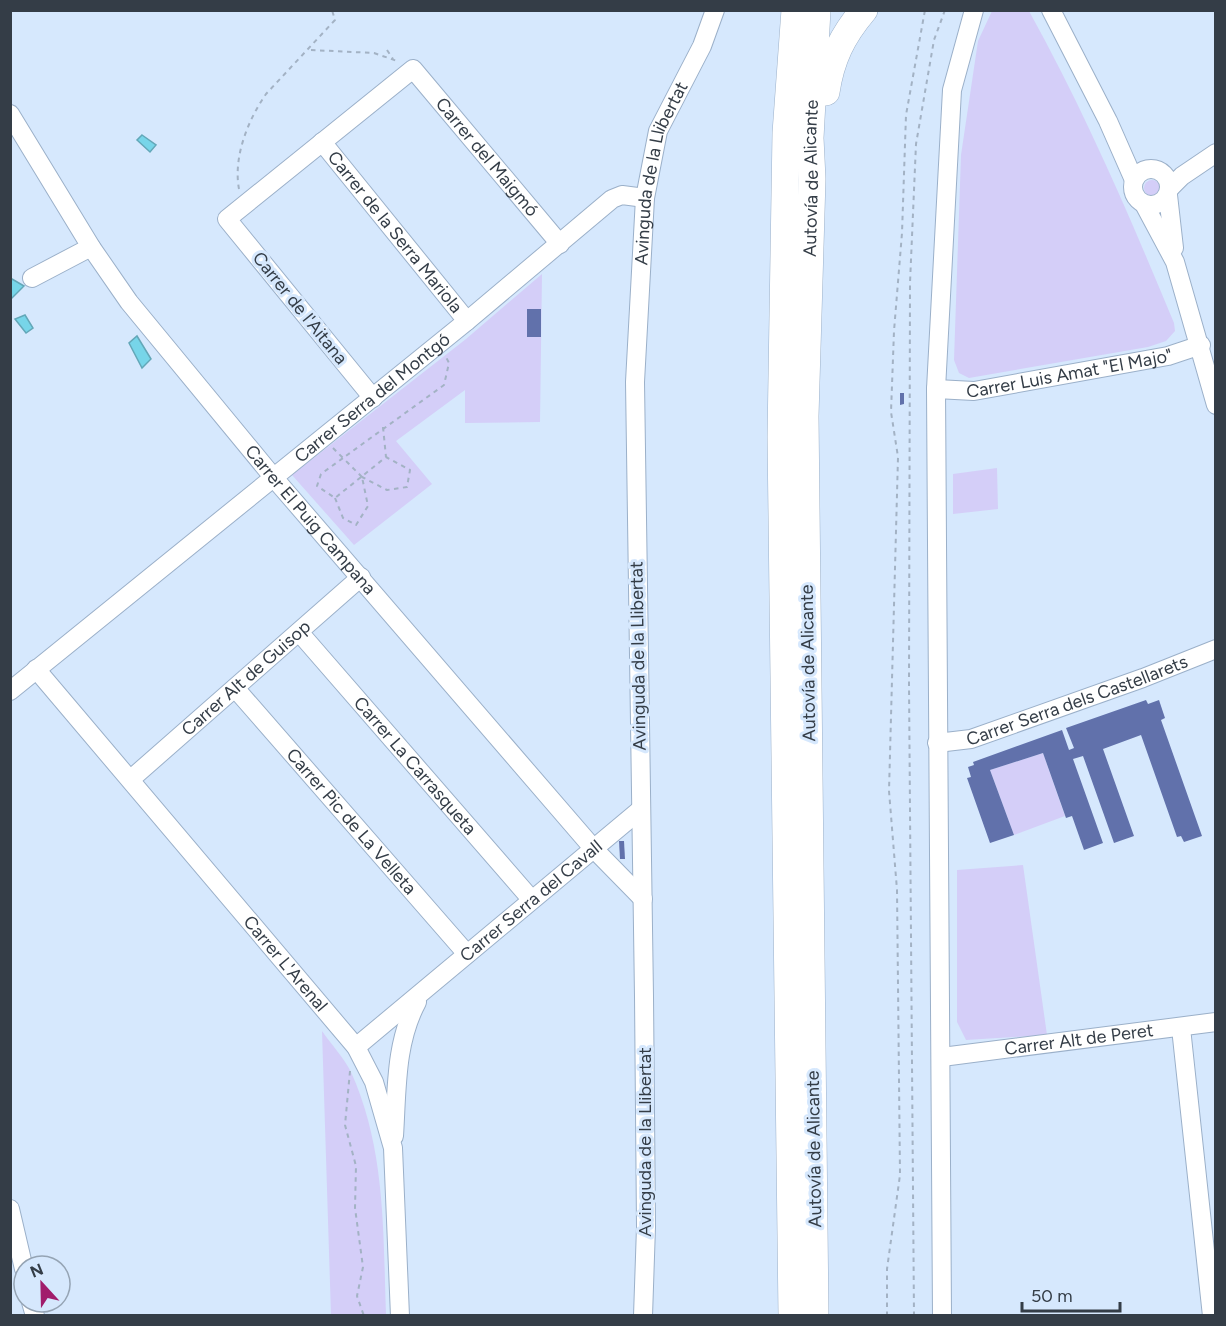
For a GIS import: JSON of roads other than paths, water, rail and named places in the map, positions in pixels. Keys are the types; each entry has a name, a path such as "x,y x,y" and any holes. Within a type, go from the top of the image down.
{"highway":[{"path":"779,10 778,101 786,133"},
{"name":"Autovía de Alicante","path":"792,1316 781,437 786,133 795,10"},
{"name":"Autovía de Alicante","path":"815,1316 805,416 812,179 810,138 818,10"},
{"path":"812,179 821,148 830,69 847,30 864,10"}],"street":[{"name":"Avinguda de la Llibertat","path":"643,1316 646,1227 635,382 645,198 658,131 702,46 715,10"},
{"path":"942,1316 936,389 952,90 974,10"},
{"path":"1060,13 1134,180 1133,190 1144,204 1175,262 1201,345 1215,405"},
{"name":"Carrer del Maigmó","path":"322,142 413,69 560,244"},
{"name":"Carrer El Puig Campana","path":"10,114 91,247 129,302 274,478 593,848 643,899"},
{"path":"1108,122 1133,154 1166,177 1175,262"},
{"name":"Carrer de l'Aitana","path":"322,142 227,219 373,398"},
{"name":"Carrer de la Serra Mariola","path":"322,142 467,321"},
{"path":"1134,180 1145,170 1157,171 1210,156"},
{"path":"1144,204 1154,205 1162,202 1169,192 1210,156"},
{"name":"Carrer Serra del Montgó","path":"13,686 440,344 612,199 622,195 645,198"},
{"path":"32,278 91,247"},
{"name":"Carrer Luis Amat \"El Majo\"","path":"936,389 974,391 1168,356 1201,345"},
{"name":"Carrer Alt de Guisop","path":"131,779 361,578"},
{"name":"Carrer La Carrasqueta","path":"299,632 531,899"},
{"name":"Carrer Serra dels Castellarets","path":"937,743 971,739 1143,678 1215,649"},
{"name":"Carrer L'Arenal","path":"36,669 356,1047 374,1082 393,1148 400,1316"},
{"name":"Carrer Pic de La Velleta","path":"234,688 467,954"},
{"name":"Carrer Serra del Cavall","path":"356,1047 640,810"},
{"name":"Carrer Serra del Cavall","path":"393,1148 400,1048 405,1024 422,992"},
{"name":"Carrer Alt de Peret","path":"942,1058 1215,1022"},
{"path":"1181,1028 1212,1316"},
{"name":"Carrer Serra del Cavall","path":"374,1082 388,1072 400,1048"},
{"path":"10,1209 20,1254"}],"water":[{"path":"142,135 156,145 150,152 137,140"},
{"path":"12,279 24,286 11,299 11,281"},
{"path":"25,315 33,328 26,333 15,319"},
{"path":"137,336 151,359 142,368 129,343"}]}
